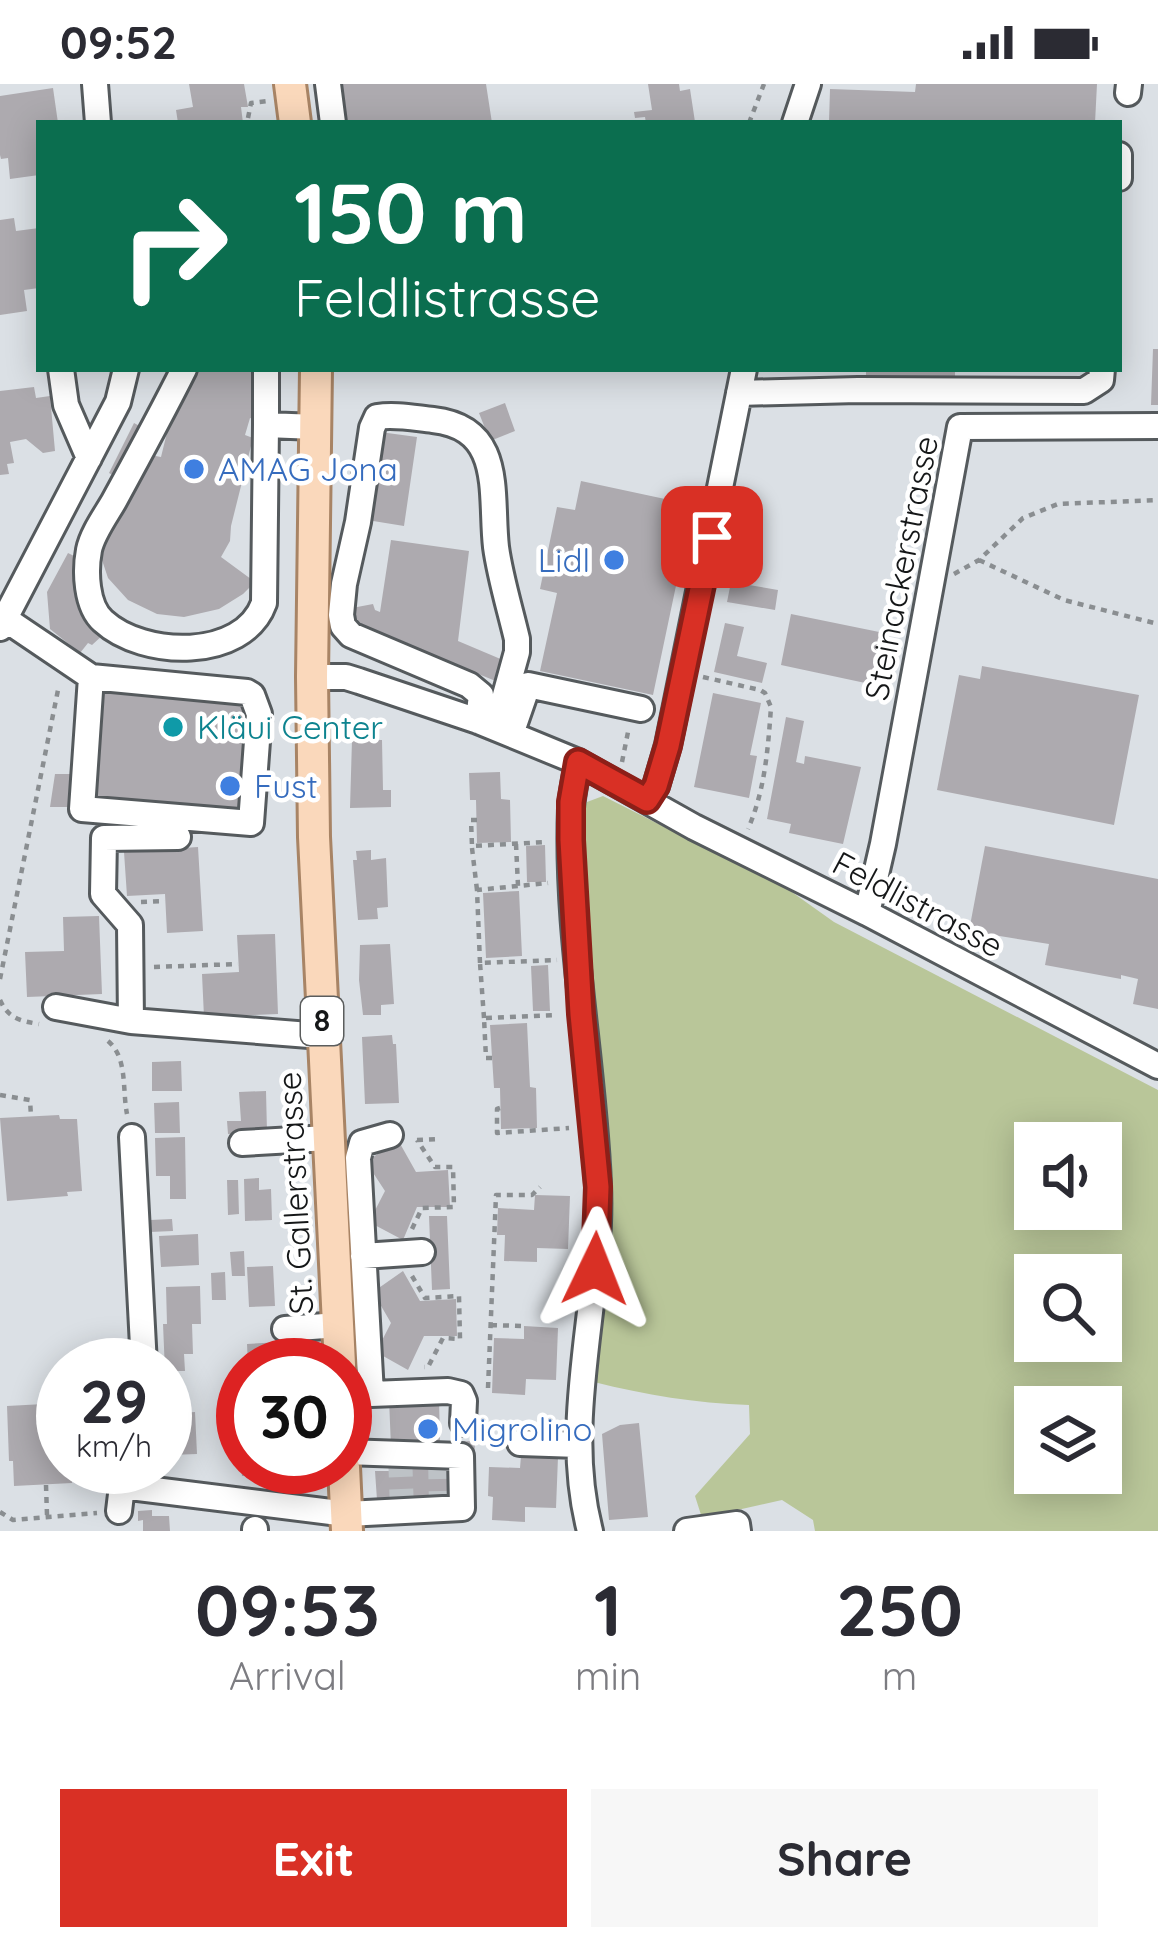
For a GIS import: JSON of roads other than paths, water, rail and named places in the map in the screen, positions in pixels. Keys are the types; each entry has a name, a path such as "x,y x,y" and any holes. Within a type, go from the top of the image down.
{"main road":[{"path":"290,84 295,120"},
{"name":"St. Gallerstrasse","path":"316,372 314,837 339,1338"}],"street":[{"path":"94,84 98,120"},
{"path":"328,84 333,120"},
{"path":"796,120 808,84"},
{"path":"61,372 66,405 89,458"},
{"path":"91,677 82,809 251,823 259,714 252,695 91,677 2,623 118,402 125,372"},
{"path":"182,372 89,548 89,597 101,620 141,641 168,647 222,643 236,638 260,616 264,603 266,372"},
{"path":"647,800 668,746 700,534 742,381 1084,392 1101,380 1102,372"},
{"path":"389,415 452,422 480,445 488,461 494,484 496,548 518,639 495,728 482,695 470,685 351,635 343,626 344,584 377,418 389,415"},
{"path":"266,425 316,428"},
{"name":"Steinackerstrasse","path":"866,913 960,428 1158,426"},
{"name":"Feldlistrasse","path":"312,677 346,677 578,762 1158,1066"},
{"path":"495,728 528,685 637,708"},
{"path":"578,762 571,802 572,880 598,1187 579,1445 590,1531"},
{"path":"131,1021 130,925 103,894 104,838 178,837"},
{"path":"49,1016 322,1036"},
{"path":"368,1338 358,1158 362,1144 390,1135"},
{"path":"132,1137 142,1338"},
{"path":"242,1143 328,1138"},
{"path":"363,1256 411,1253"},
{"path":"285,1329 338,1325"},
{"path":"372,1394 461,1394 464,1423"},
{"path":"520,1443 579,1445"},
{"path":"160,1494 300,1519 347,1522 463,1508 461,1456 372,1453"},
{"path":"687,1531 736,1524 738,1531"}],"tunnel":[{"path":"400,1453 402,1511"},
{"path":"440,1455 441,1509"}],"place":[{"name":"AMAG Jona","path":"194,469"},
{"name":"Lidl","path":"614,560"},
{"name":"Kläui Center","path":"173,727"},
{"name":"Fust","path":"230,786"},
{"name":"Migrolino","path":"428,1429"}]}
